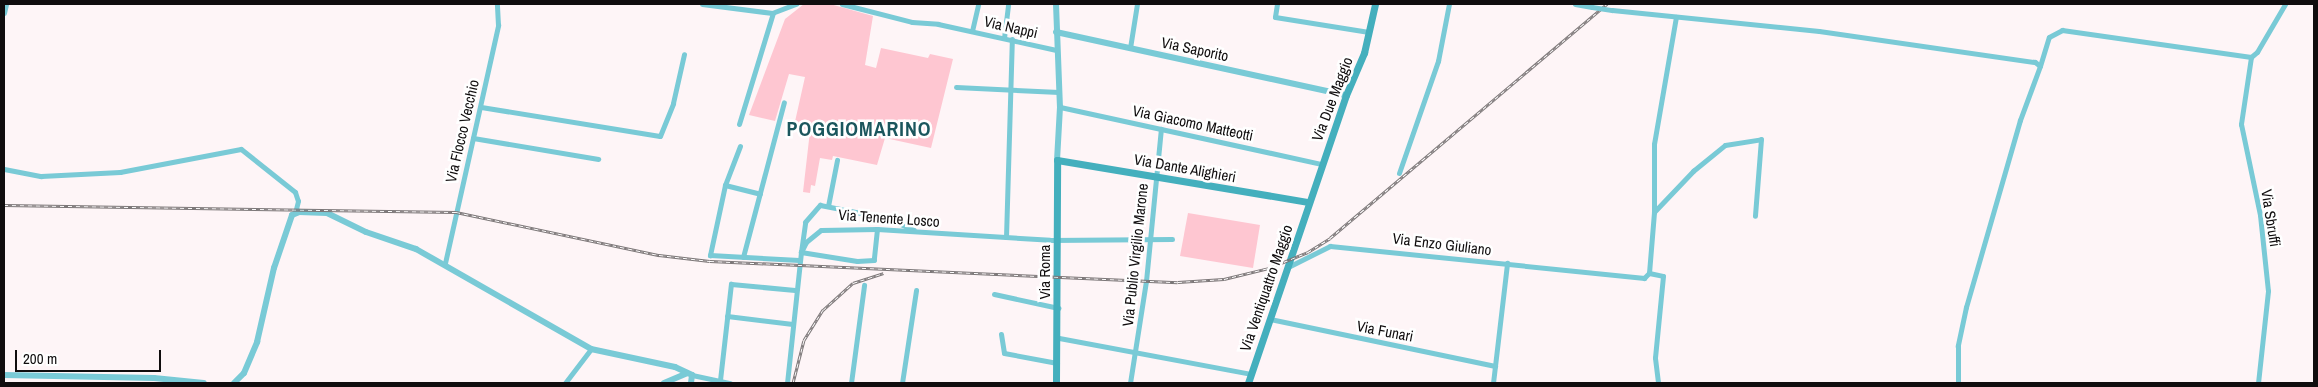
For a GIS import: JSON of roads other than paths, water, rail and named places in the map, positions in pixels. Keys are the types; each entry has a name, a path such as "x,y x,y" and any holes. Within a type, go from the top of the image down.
{"main road":[{"name":"Via Due Maggio","path":"1309,202 1369,32 1375,4"},
{"name":"Via Dante Alighieri","path":"1057,160 1309,202"},
{"name":"Via Roma","path":"1056,383 1059,240 1057,160"},
{"name":"Via Ventiquattro Maggio","path":"1248,383 1309,202"}],"street":[{"path":"4,13 6,4"},
{"name":"Via Flocco Vecchio","path":"445,263 498,25 496,4"},
{"path":"702,4 773,13 796,4"},
{"name":"Via Nappi","path":"842,4 912,22 972,31 1056,50"},
{"path":"972,31 978,4"},
{"path":"1004,38 1008,4"},
{"path":"1056,4 1056,50 1060,107 1057,160"},
{"path":"1130,48 1137,4"},
{"path":"1277,4 1275,17 1369,32"},
{"path":"1398,173 1438,61 1449,4"},
{"path":"1575,4 1612,10 1864,36 2035,62 2040,66"},
{"path":"1958,383 1958,346 1966,307 2020,120 2049,37 2062,30 2251,57 2257,52 2285,4"},
{"path":"739,124 773,13"},
{"path":"1507,263 1644,278 1649,273 1654,212 1654,144 1676,17"},
{"name":"Via Saporito","path":"1056,32 1346,95"},
{"path":"1006,237 1012,39"},
{"path":"481,107 661,135 673,104 684,54"},
{"name":"Via Sbruffi","path":"2251,57 2241,124 2260,215 2268,291 2258,383"},
{"path":"956,87 1010,88 1059,92"},
{"path":"743,257 784,102"},
{"name":"Via Giacomo Matteotti","path":"1060,107 1322,164"},
{"name":"Via Publio Virgilio Marone","path":"1130,383 1136,353 1150,239 1161,129"},
{"path":"473,138 598,159"},
{"path":"1654,212 1693,171 1725,145 1761,139 1755,216"},
{"path":"740,146 725,185 710,255 800,260"},
{"path":"4,169 41,176 120,172 241,148 294,192 298,201 274,268 257,342 244,374 234,383"},
{"path":"828,206 837,160"},
{"path":"725,185 760,194"},
{"path":"787,383 795,290 808,215 816,206 828,206 886,218 916,232"},
{"path":"295,213 327,213 445,263 591,349 675,367 687,374 730,383"},
{"name":"Via Tenente Losco","path":"801,252 812,235 829,227 1059,240 1172,240"},
{"path":"801,252 848,260 874,260 877,229"},
{"name":"Via Enzo Giuliano","path":"1288,267 1330,246 1507,263 1493,383"},
{"path":"1649,273 1663,276 1655,358 1658,383"},
{"path":"720,380 731,284 795,290"},
{"path":"851,383 864,285"},
{"path":"902,383 916,290"},
{"path":"994,294 1058,308"},
{"path":"727,316 793,324"},
{"name":"Via Funari","path":"1270,319 1496,366"},
{"path":"1001,334 1004,353 1057,363"},
{"path":"1058,338 1251,374"},
{"path":"565,383 591,349"},
{"path":"664,383 687,374"},
{"path":"687,374 691,383"},
{"path":"4,375 192,381 204,383"}],"railway":[{"path":"4,205 456,212 659,255 710,261 1178,282 1224,279 1269,268 1308,252 1330,238 1607,4"},
{"path":"793,383 804,340 823,310 853,283 883,273"}],"district":[{"name":"POGGIOMARINO","path":"859,128"}]}
